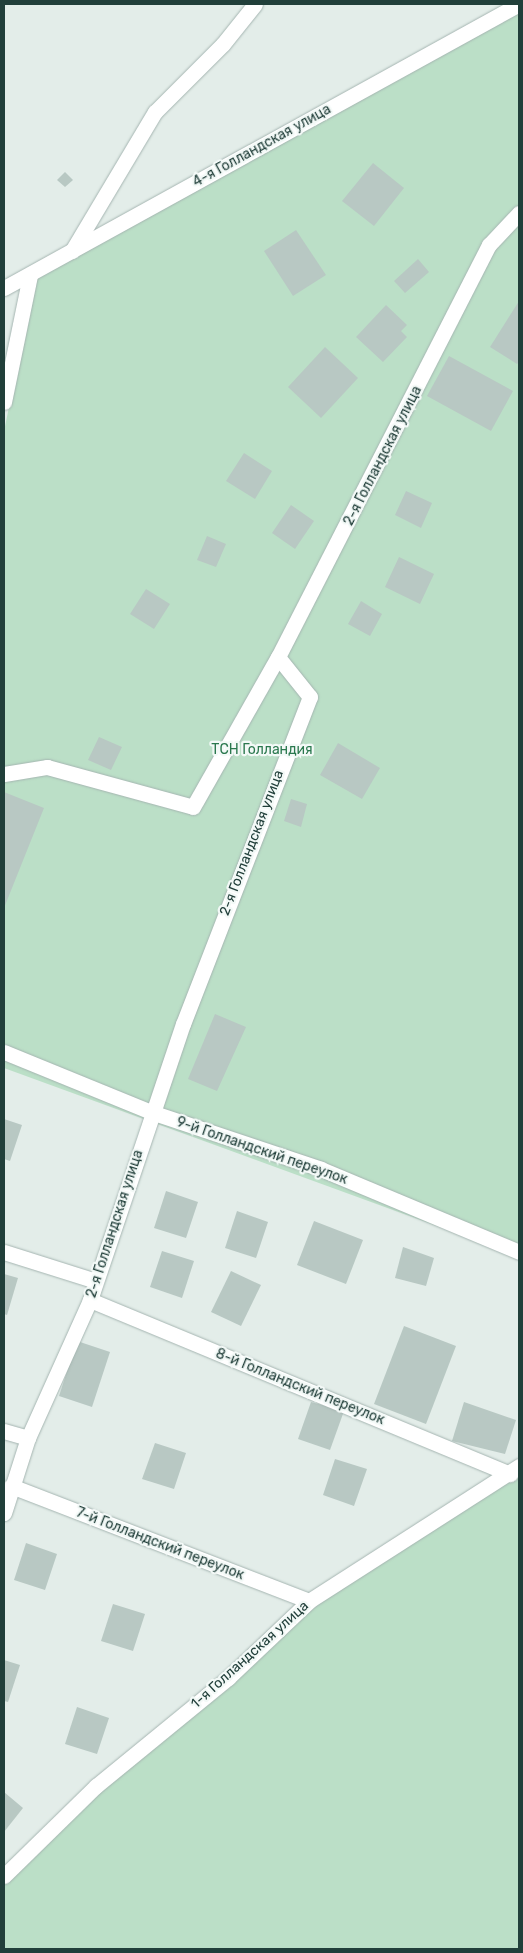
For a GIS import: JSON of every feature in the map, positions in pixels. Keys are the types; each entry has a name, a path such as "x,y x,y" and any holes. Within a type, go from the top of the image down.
{"street":[{"path":"72,251 155,112 223,44 254,4"},
{"name":"4-я Голландская улица","path":"4,288 519,4"},
{"name":"2-я Голландская улица","path":"4,1512 28,1438 90,1300 152,1112 254,836 310,697 278,657 489,245 519,213"},
{"path":"4,402 30,274"},
{"path":"4,774 47,767 192,806 278,657"},
{"name":"9-й Голландский переулок","path":"4,1052 152,1112 321,1169 519,1252"},
{"path":"4,1252 96,1281"},
{"name":"8-й Голландский переулок","path":"90,1300 515,1470"},
{"path":"4,1431 28,1438"},
{"name":"1-я Голландская улица","path":"4,1876 96,1786 228,1678 309,1601 515,1470"},
{"name":"7-й Голландский переулок","path":"11,1486 309,1601"}],"green space":[{"name":"ТСН Голландия","path":"519,10 519,1256 4,1068 4,431 36,278"},
{"path":"519,1471 519,1949 4,1949 4,1881 100,1786 336,1590"}],"building":[{"path":"373,163 404,188 374,226 342,201"},
{"path":"65,172 73,180 65,187 57,180"},
{"path":"296,230 326,275 293,296 264,251"},
{"path":"418,259 429,272 405,293 394,281"},
{"path":"519,301 519,362 517,364 490,347"},
{"path":"386,305 407,325 401,331 407,337 383,362 356,337"},
{"path":"325,347 358,378 321,418 288,387"},
{"path":"449,356 513,391 491,431 427,396"},
{"path":"244,453 272,471 255,499 226,481"},
{"path":"406,491 432,503 421,528 395,515"},
{"path":"291,505 314,521 295,549 272,533"},
{"path":"207,536 226,544 216,567 197,560"},
{"path":"399,557 434,574 420,604 385,587"},
{"path":"146,589 170,604 154,629 130,614"},
{"path":"361,601 382,614 370,636 348,624"},
{"path":"99,737 122,747 111,770 88,760"},
{"path":"338,743 380,768 362,799 320,775"},
{"path":"4,792 44,808 4,908"},
{"path":"291,799 307,804 301,827 284,821"},
{"path":"215,1014 246,1027 217,1091 188,1079"},
{"path":"4,1119 22,1125 10,1161 4,1159"},
{"path":"166,1191 198,1202 186,1238 154,1228"},
{"path":"237,1211 268,1222 256,1258 225,1248"},
{"path":"314,1221 363,1240 346,1284 297,1265"},
{"path":"403,1247 434,1258 426,1286 395,1278"},
{"path":"162,1251 194,1261 182,1298 150,1287"},
{"path":"231,1271 261,1285 241,1326 211,1312"},
{"path":"4,1274 18,1278 7,1315 4,1314"},
{"path":"404,1326 456,1346 426,1424 374,1404"},
{"path":"77,1341 110,1352 92,1407 59,1396"},
{"path":"311,1402 344,1411 330,1450 298,1439"},
{"path":"464,1402 516,1420 505,1454 452,1441"},
{"path":"155,1443 186,1453 174,1489 142,1479"},
{"path":"335,1459 367,1469 354,1506 323,1495"},
{"path":"26,1543 57,1554 45,1590 14,1580"},
{"path":"113,1604 145,1614 133,1651 101,1641"},
{"path":"4,1660 20,1665 8,1702 4,1701"},
{"path":"77,1707 109,1718 97,1754 65,1744"},
{"path":"4,1792 23,1808 4,1832"}]}
